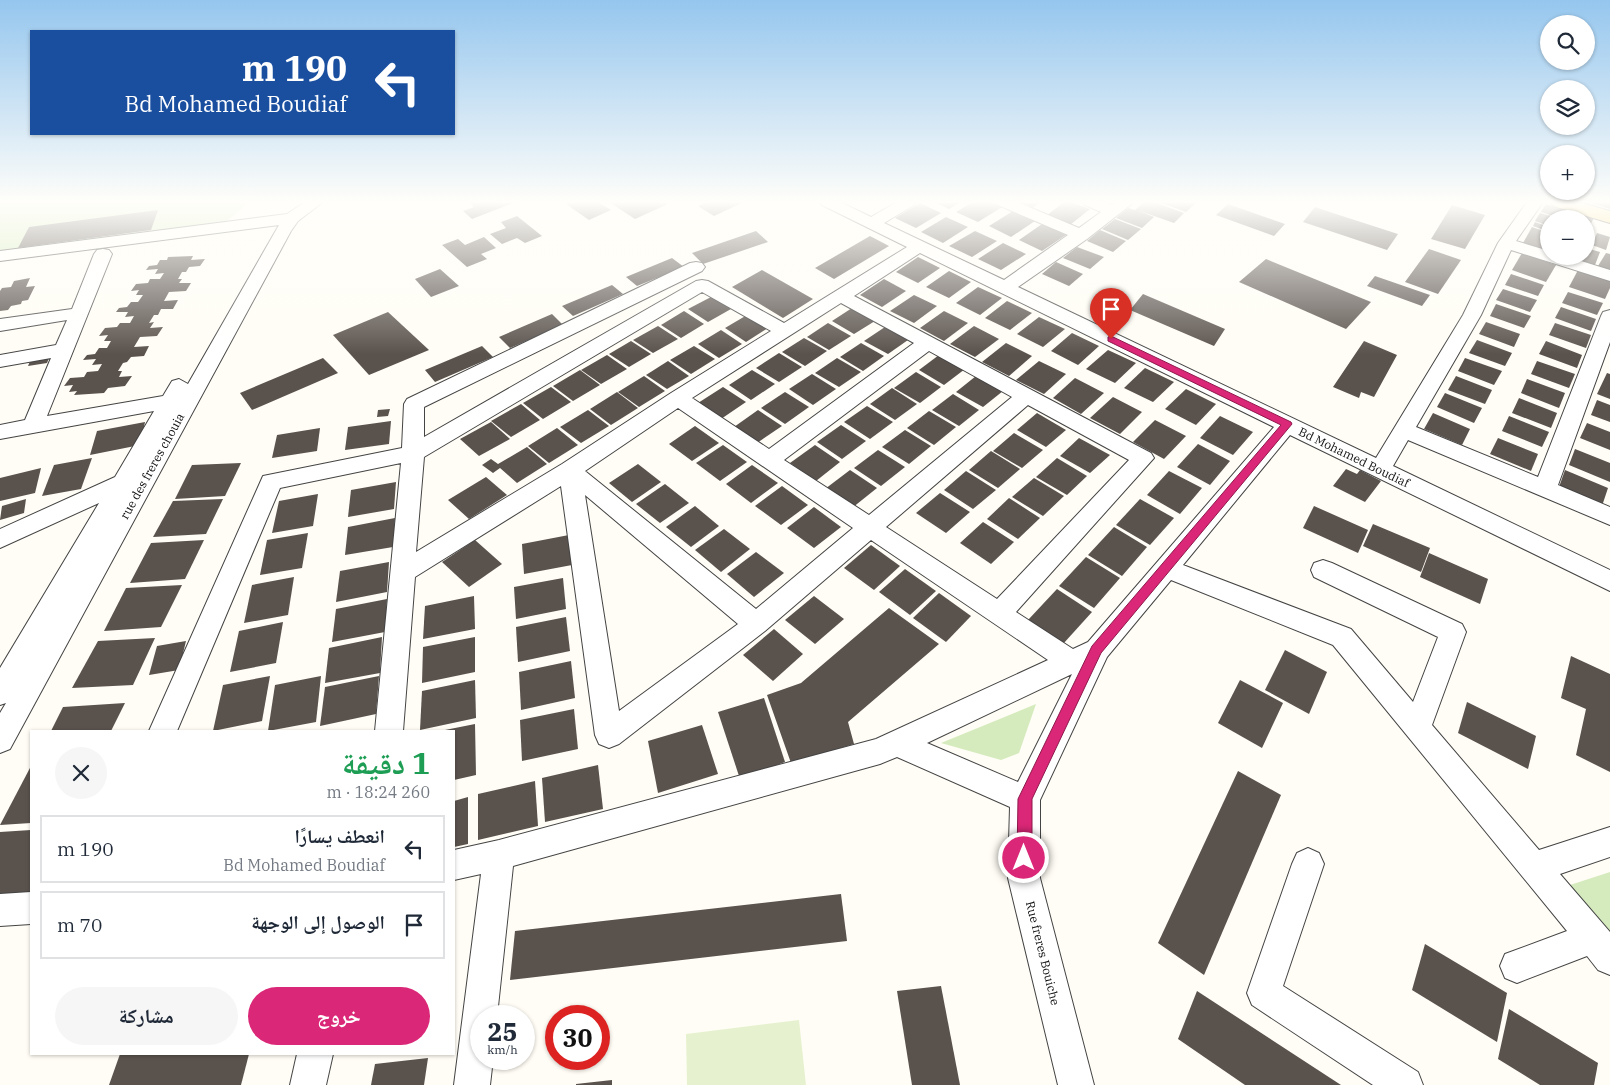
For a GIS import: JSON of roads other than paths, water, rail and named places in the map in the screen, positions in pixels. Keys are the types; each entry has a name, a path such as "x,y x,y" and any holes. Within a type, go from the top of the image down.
{"street":[{"path":"0,256 33,253"},
{"path":"0,267 112,253"},
{"name":"rue des freres chouia","path":"0,740 149,472 180,400 266,253"},
{"path":"402,573 570,470 678,398 910,253"},
{"name":"Bd Mohamed Boudiaf","path":"934,253 1610,581"},
{"path":"1006,288 1056,253"},
{"path":"1380,470 1472,315 1501,253"},
{"path":"1536,253 1610,276"},
{"path":"33,426 103,254"},
{"path":"389,730 413,453 414,404 696,267"},
{"path":"163,730 271,482 413,453 702,285 785,331"},
{"path":"841,296 1143,458 1000,613"},
{"path":"0,325 79,313"},
{"path":"1545,489 1610,316"},
{"path":"769,460 927,343"},
{"path":"0,361 64,350"},
{"path":"570,470 609,735 756,624 873,528 1027,395"},
{"path":"678,398 1071,662"},
{"path":"0,432 180,400"},
{"path":"0,693 122,482 180,400"},
{"name":"Rue freres Bouiche","path":"1076,1085 1024,878 1025,799 1097,650 1287,424"},
{"path":"1403,430 1610,516"},
{"path":"570,470 756,624"},
{"path":"0,539 122,482 149,472"},
{"path":"1166,568 1342,637 1602,948 1517,966"},
{"path":"1323,570 1453,632 1418,726"},
{"path":"455,865 499,855 880,751 1097,650"},
{"path":"897,743 1025,799"},
{"path":"1534,866 1610,842"},
{"path":"472,1085 499,855"},
{"path":"1308,864 1264,993 1405,1085"},
{"path":"0,910 30,908"},
{"path":"308,1085 315,1055"}]}
